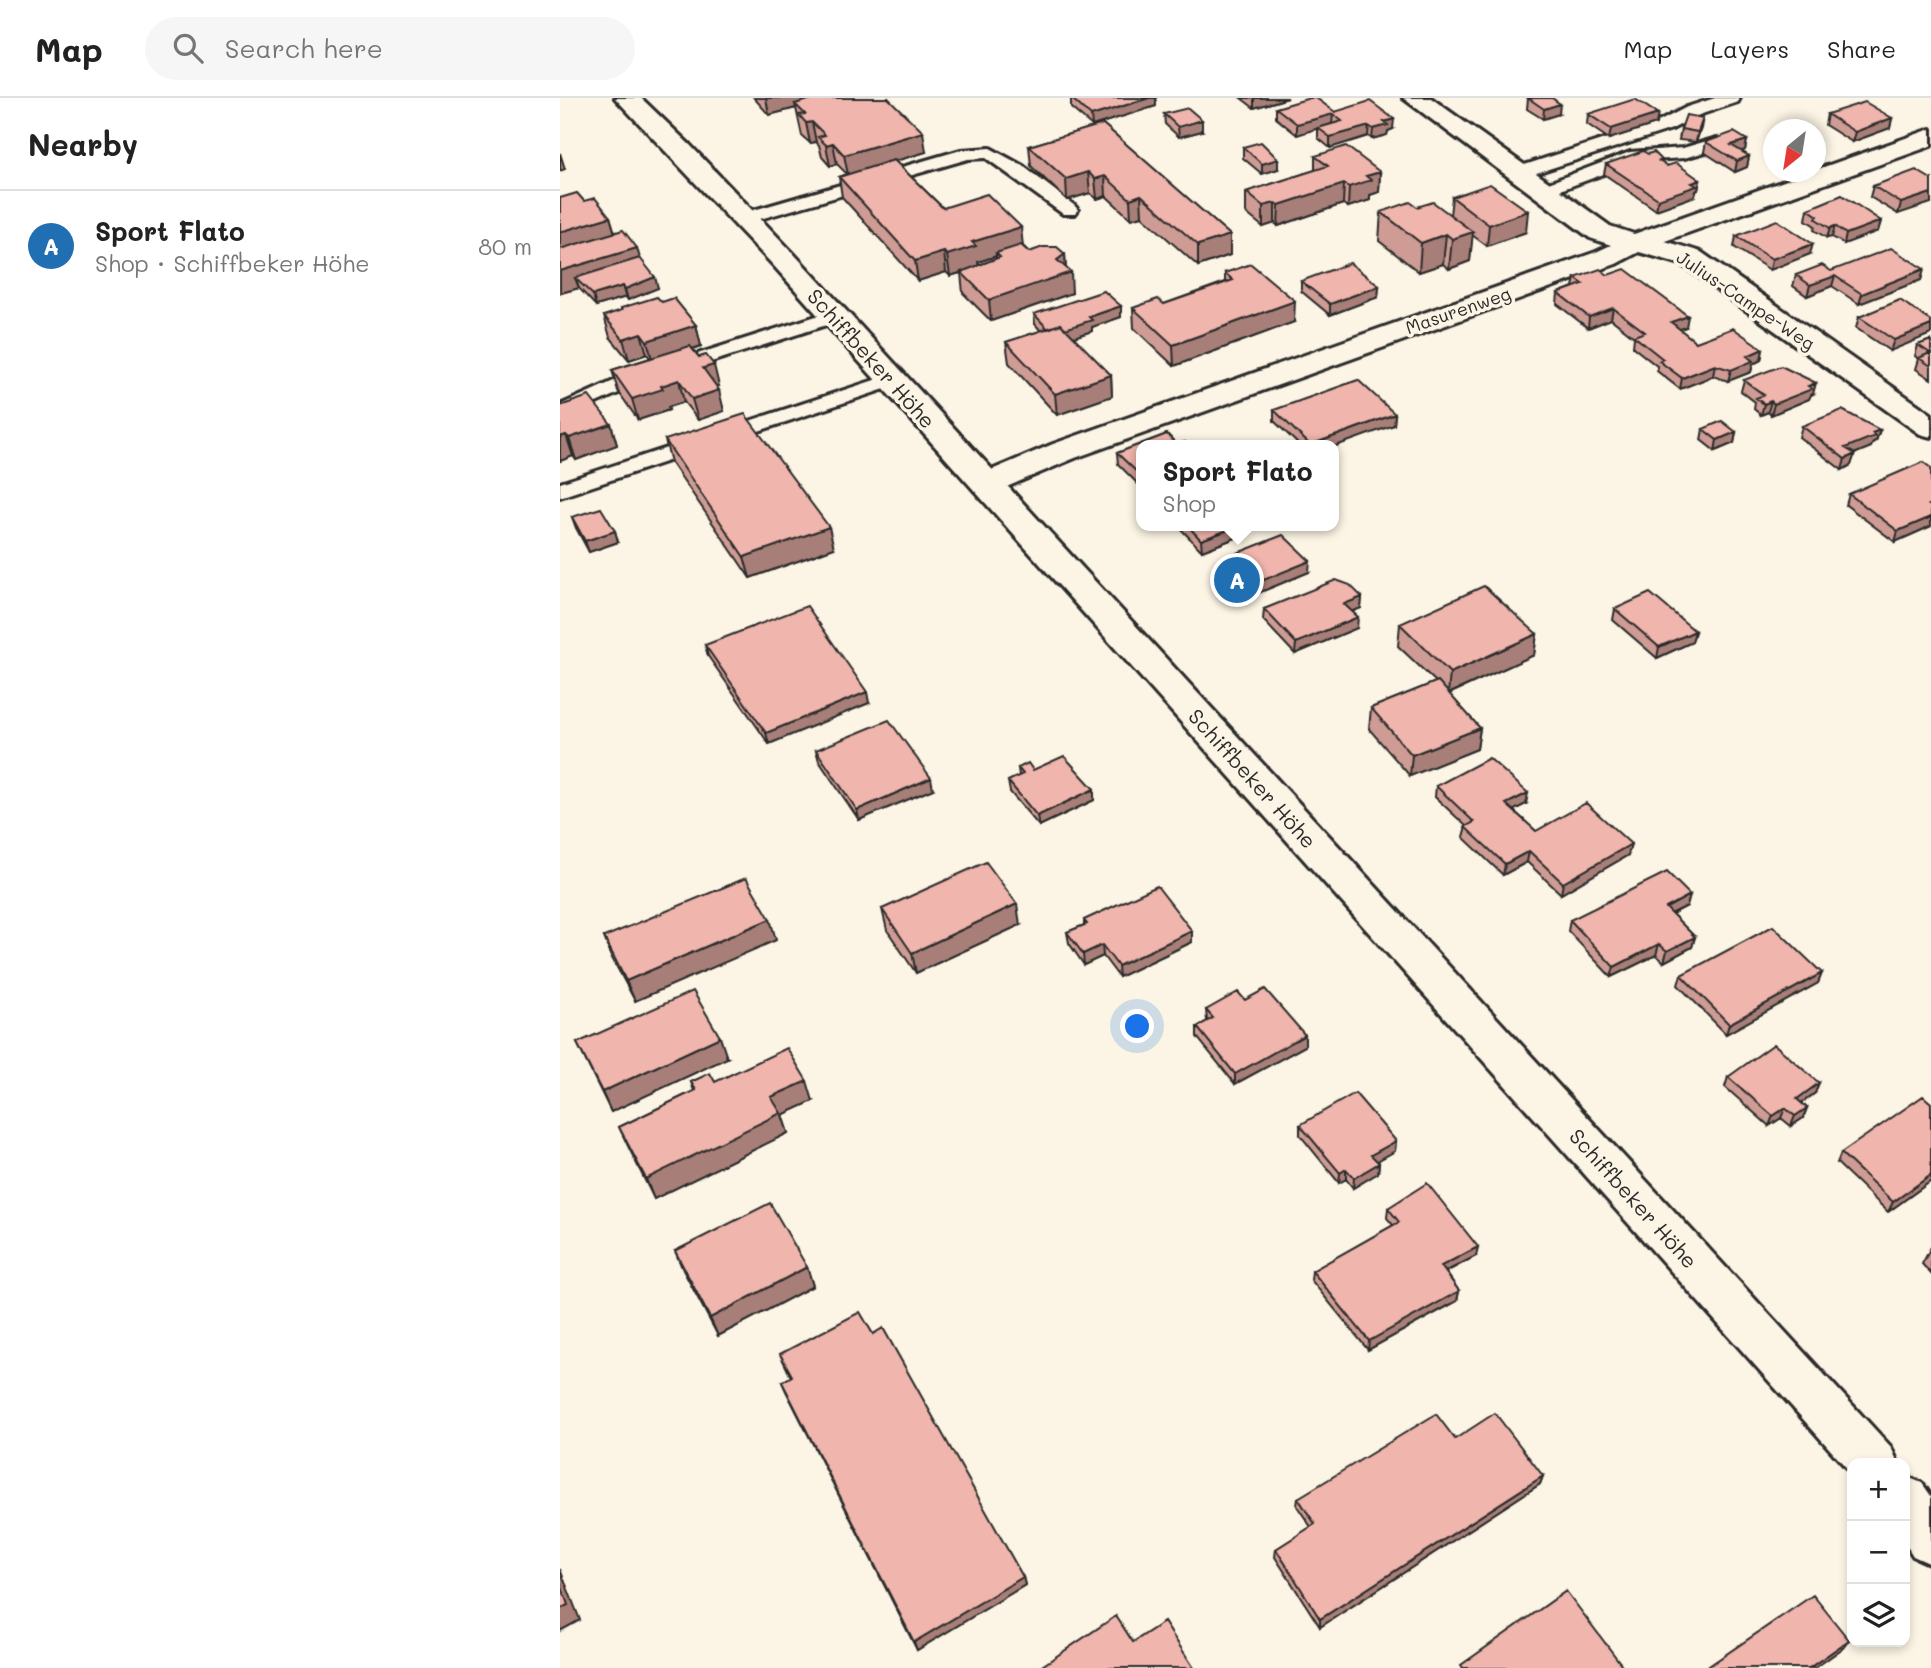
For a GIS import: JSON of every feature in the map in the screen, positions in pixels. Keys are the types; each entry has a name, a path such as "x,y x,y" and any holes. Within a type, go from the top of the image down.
{"main road":[{"name":"Schiffbeker Höhe","path":"627,98 746,218 1869,1458"},
{"name":"Julius-Campe-Weg","path":"1415,98 1600,232 1618,239 1666,247 1690,258 1931,428"},
{"name":"Masurenweg","path":"986,484 1130,428 1606,258 1637,242 1931,137"},
{"path":"1910,1502 1931,1521"},
{"path":"1910,1506 1931,1539"}],"lane":[{"path":"1518,173 1666,125 1693,111 1732,98"},
{"path":"1544,191 1636,156 1684,153 1717,143"},
{"path":"746,218 967,154 990,153 1069,210"},
{"path":"560,414 623,384 835,316"},
{"path":"560,491 893,380"}],"building":[{"path":"815,98 888,98 923,132 844,155 833,143 826,145 818,137 825,135 812,122 806,123 799,115 805,114 795,104"},
{"path":"1071,98 1149,98 1091,116"},
{"path":"1316,98 1335,112 1370,101 1394,119 1384,122 1388,125 1373,129 1369,126 1330,137 1318,128 1342,121 1333,114 1297,124 1276,108"},
{"path":"1528,98 1552,98 1560,104 1544,109"},
{"path":"1635,99 1658,114 1611,129 1588,114"},
{"path":"1865,102 1892,118 1855,132 1827,114"},
{"path":"1188,108 1202,120 1178,127 1164,114"},
{"path":"1686,115 1703,118 1698,132 1681,129"},
{"path":"1103,124 1230,235 1198,245 1141,195 1130,199 1105,176 1095,179 1088,172 1066,179 1029,146"},
{"path":"1734,132 1747,140 1731,145 1749,156 1737,161 1706,142"},
{"path":"1261,142 1278,159 1262,164 1243,147"},
{"path":"1346,146 1380,172 1366,176 1371,180 1349,187 1344,184 1279,205 1275,203 1263,206 1246,192 1328,166 1315,156"},
{"path":"1643,151 1648,154 1654,152 1662,160 1659,161 1667,166 1676,163 1700,180 1692,183 1697,186 1658,199 1606,164"},
{"path":"894,160 943,208 987,194 1021,227 972,242 976,246 915,261 839,177"},
{"path":"1916,170 1931,179 1931,193 1901,203 1873,186"},
{"path":"1490,184 1528,211 1489,225 1452,197"},
{"path":"577,193 584,201 595,198 610,217 560,232 560,198"},
{"path":"1842,195 1881,221 1846,234 1835,226 1830,228 1816,219 1818,216 1808,209"},
{"path":"1410,202 1417,207 1433,202 1473,232 1452,239 1446,234 1421,243 1381,212"},
{"path":"1777,220 1813,244 1772,259 1736,236"},
{"path":"623,230 637,248 560,271 560,249"},
{"path":"1021,245 1029,252 1043,247 1057,247 1065,254 1057,260 1071,272 989,300 961,272 1000,257 996,253"},
{"path":"1891,248 1924,269 1862,294 1835,276 1810,285 1796,275 1822,265 1831,271"},
{"path":"640,258 655,277 625,289 623,286 593,295 575,278"},
{"path":"1350,263 1379,286 1330,304 1301,281"},
{"path":"1251,264 1295,301 1173,345 1133,308 1158,299 1164,304 1233,280 1225,273"},
{"path":"1600,269 1608,275 1625,269 1688,316 1671,322 1696,342 1733,328 1763,349 1747,356 1753,361 1731,370 1715,365 1682,378 1659,361 1663,359 1634,336 1645,332 1613,308 1589,317 1558,293 1583,284 1575,278"},
{"path":"1104,291 1121,306 1065,329 1061,324 1048,329 1034,314"},
{"path":"657,297 662,302 674,298 696,325 647,341 641,333 623,339 604,316 622,310 621,308"},
{"path":"1900,300 1931,321 1931,325 1894,340 1859,317"},
{"path":"1061,324 1111,375 1055,394 1006,342"},
{"path":"1931,340 1931,366 1919,358 1930,353 1918,345"},
{"path":"690,346 699,357 706,355 714,365 703,368 719,390 692,399 679,380 661,386 663,389 632,399 612,370"},
{"path":"1781,366 1816,383 1808,386 1812,389 1774,404 1771,401 1764,404 1756,398 1764,395 1744,380"},
{"path":"1358,380 1395,414 1324,440 1305,440 1274,410"},
{"path":"589,396 611,424 569,438 566,435 560,437 560,406"},
{"path":"1842,410 1880,430 1872,433 1875,436 1845,448 1855,454 1845,459 1802,426"},
{"path":"745,414 829,527 744,557 665,440"},
{"path":"1722,421 1736,432 1717,440 1703,429"},
{"path":"1167,434 1172,440 1151,440"},
{"path":"1136,446 1136,471 1117,453"},
{"path":"1923,462 1931,468 1931,517 1898,531 1849,494"},
{"path":"601,508 615,531 585,541 572,517"},
{"path":"1193,531 1225,531 1201,540"},
{"path":"1283,535 1310,561 1246,587 1220,560"},
{"path":"1336,580 1350,585 1362,597 1344,604 1358,617 1296,643 1264,609"},
{"path":"1484,586 1537,634 1450,673 1400,624"},
{"path":"1650,593 1695,631 1659,647 1615,609"},
{"path":"807,606 867,692 766,733 705,645"},
{"path":"1438,681 1480,728 1412,755 1371,708"},
{"path":"889,720 931,778 857,810 816,750"},
{"path":"1064,756 1094,789 1037,816 1008,781 1023,774 1018,768 1028,763 1033,770"},
{"path":"1489,758 1528,793 1506,804 1536,831 1586,803 1631,844 1563,883 1529,851 1505,864 1465,827 1474,822 1436,786"},
{"path":"986,862 1017,904 912,953 882,909"},
{"path":"1667,872 1690,895 1666,908 1695,937 1667,951 1659,944 1614,967 1570,920"},
{"path":"746,878 770,919 626,981 604,937"},
{"path":"1157,886 1192,931 1118,966 1102,945 1083,954 1067,932 1087,924 1084,920"},
{"path":"1773,926 1822,973 1729,1024 1681,975"},
{"path":"1265,989 1305,1035 1235,1074 1197,1027 1213,1018 1206,1010 1238,992 1245,1000"},
{"path":"693,991 720,1037 602,1092 577,1043"},
{"path":"1774,1044 1819,1083 1797,1099 1807,1108 1795,1116 1785,1108 1773,1116 1728,1077"},
{"path":"787,1048 807,1081 771,1097 781,1113 646,1179 619,1127 696,1090 691,1082 710,1073 715,1082"},
{"path":"1355,1093 1396,1141 1371,1155 1379,1163 1354,1178 1346,1169 1340,1173 1300,1125"},
{"path":"1923,1096 1931,1103 1931,1175 1893,1202 1841,1153"},
{"path":"1427,1183 1478,1247 1441,1266 1459,1291 1369,1341 1312,1271 1399,1222 1388,1208"},
{"path":"770,1203 807,1267 710,1318 675,1251"},
{"path":"860,1312 873,1334 883,1328 1023,1577 914,1642 782,1382 792,1376 780,1354"},
{"path":"1495,1413 1543,1476 1320,1619 1276,1549 1315,1524 1298,1498 1436,1414 1455,1439"},
{"path":"560,1582 568,1605 560,1609"},
{"path":"1566,1591 1624,1668 1463,1668 1461,1665"},
{"path":"1813,1595 1847,1638 1847,1641 1809,1668 1706,1668"},
{"path":"1116,1616 1133,1642 1164,1622 1194,1668 1039,1668"}],"place":[{"name":"Sport Flato","path":"1237,580"}]}
